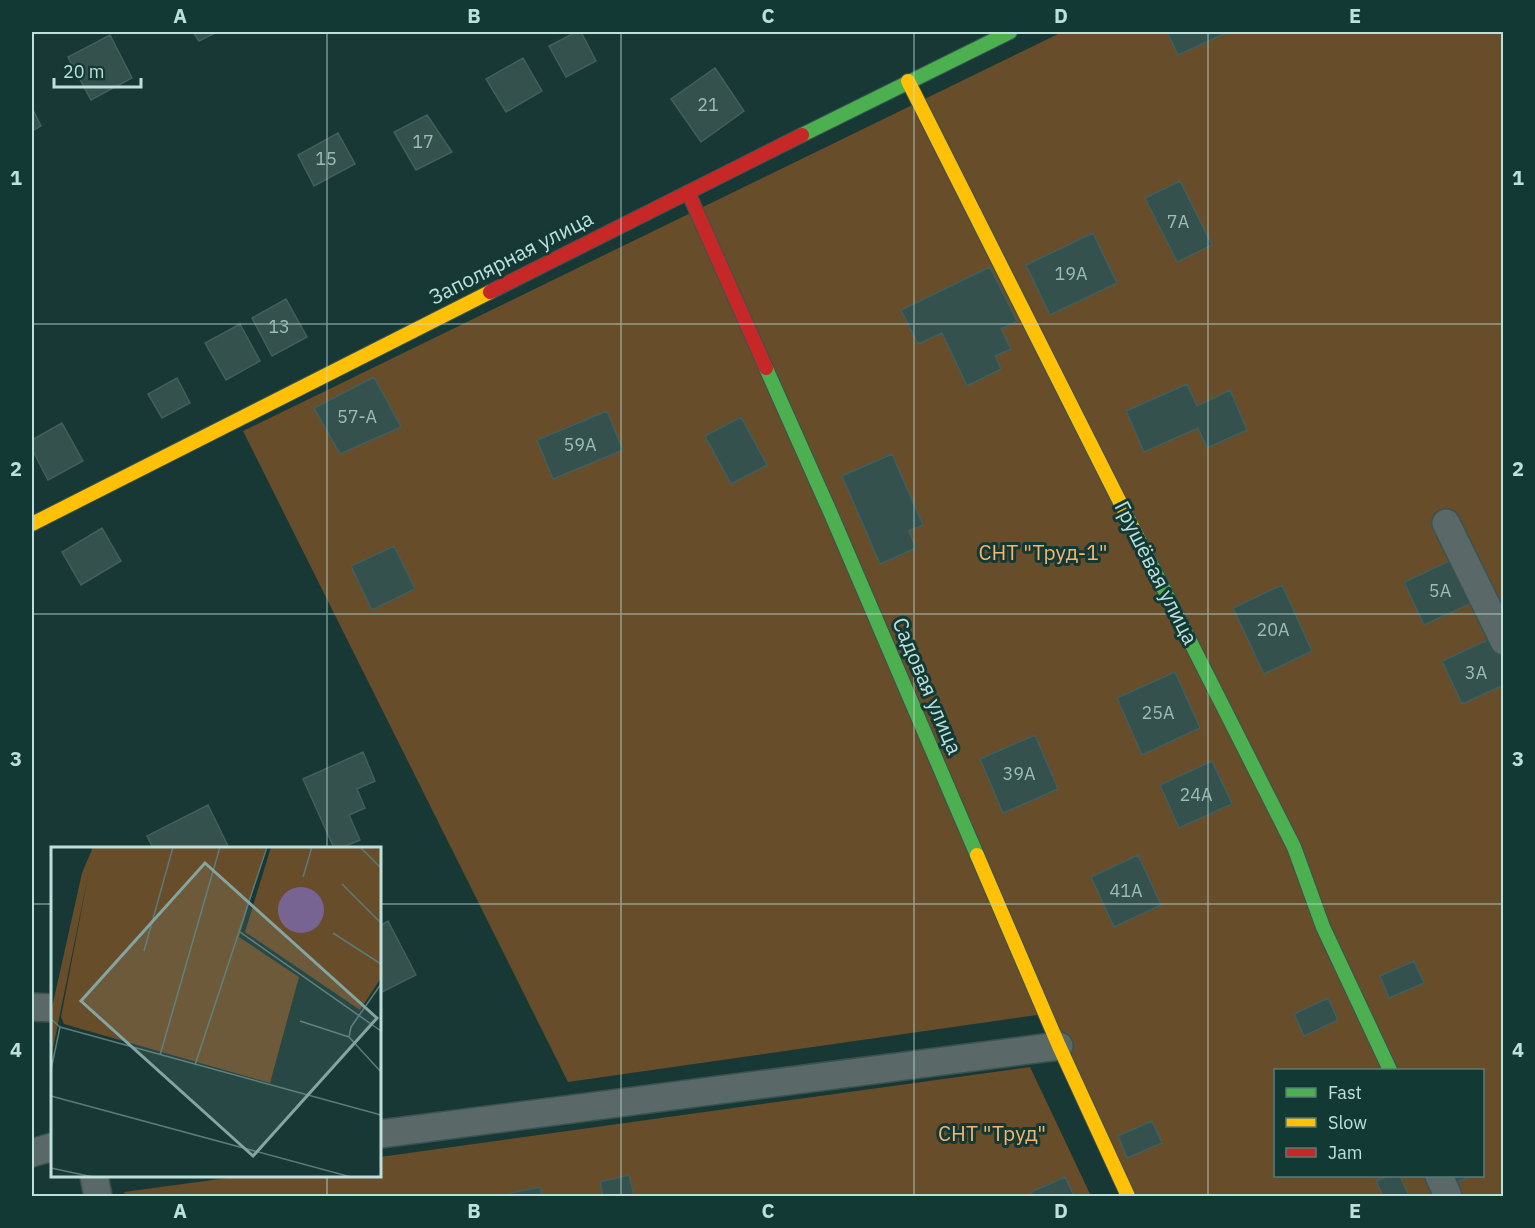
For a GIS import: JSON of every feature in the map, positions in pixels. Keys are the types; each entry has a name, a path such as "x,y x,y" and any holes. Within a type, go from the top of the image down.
{"street":[{"name":"Заполярная улица","path":"32,524 908,81 1010,32"},
{"name":"Грушёвая улица","path":"908,81 1294,847 1323,927 1389,1069"},
{"name":"Садовая улица","path":"688,192 831,514 1059,1046 1128,1197"},
{"path":"1446,523 1503,641"},
{"path":"32,1006 51,1008"},
{"path":"381,1134 1059,1046"},
{"path":"32,1152 51,1147"},
{"path":"94,1177 98,1197"},
{"path":"1438,1177 1448,1197"}],"green space":[{"name":"СНТ \"Труд-1\"","path":"1062,32 1503,32 1503,1196 1130,1196 1044,1014 568,1082 243,431"},
{"name":"СНТ \"Труд\"","path":"1030,1067 1091,1196 125,1196 124,1192 235,1177 381,1177 381,1157"}],"building":[{"path":"193,32 217,32 199,41"},
{"path":"576,32 581,32 596,61 566,77 549,46"},
{"path":"1167,32 1226,32 1226,33 1178,55"},
{"path":"110,35 132,78 91,100 68,57"},
{"path":"523,58 542,91 506,112 486,79"},
{"path":"715,68 744,111 701,142 671,99"},
{"path":"32,108 41,126 32,131"},
{"path":"427,115 452,152 416,170 394,132"},
{"path":"338,133 355,164 314,186 298,155"},
{"path":"1180,181 1212,245 1177,262 1145,198"},
{"path":"1093,233 1117,283 1050,315 1026,265"},
{"path":"990,267 1017,321 1001,329 1011,349 995,356 1001,369 967,386 942,333 918,344 901,310"},
{"path":"286,299 307,337 272,356 252,318"},
{"path":"240,324 260,361 226,380 205,343"},
{"path":"374,377 401,427 340,454 314,408"},
{"path":"177,378 190,403 162,418 148,394"},
{"path":"1187,384 1197,406 1230,390 1247,430 1207,448 1198,428 1144,452 1126,411"},
{"path":"607,411 623,450 553,479 537,440"},
{"path":"741,417 767,465 731,484 705,436"},
{"path":"62,423 83,461 48,480 32,449 32,440"},
{"path":"892,454 923,525 909,531 916,548 880,564 842,476"},
{"path":"102,528 121,561 81,585 62,552"},
{"path":"394,546 415,589 372,610 351,566"},
{"path":"1456,558 1476,601 1424,625 1404,582"},
{"path":"1282,585 1312,651 1264,674 1233,608"},
{"path":"1494,637 1504,657 1504,685 1462,704 1442,661"},
{"path":"1175,672 1200,728 1142,755 1117,698"},
{"path":"1035,735 1058,789 1003,813 980,759"},
{"path":"363,752 375,781 357,789 365,808 349,815 360,840 343,847 334,847 303,779"},
{"path":"1212,761 1232,804 1179,828 1160,785"},
{"path":"208,805 229,847 152,847 147,836"},
{"path":"1138,855 1161,905 1114,927 1091,877"},
{"path":"388,921 416,975 381,992 381,925"},
{"path":"1414,961 1424,983 1389,998 1380,976"},
{"path":"1328,998 1338,1020 1304,1036 1294,1014"},
{"path":"1152,1121 1162,1143 1127,1158 1118,1136"},
{"path":"629,1175 634,1196 603,1196 600,1182"},
{"path":"1065,1177 1074,1196 1033,1196 1031,1192"},
{"path":"1386,1177 1400,1177 1409,1196 1383,1196 1376,1181"},
{"path":"1448,1177 1470,1177 1452,1184"},
{"path":"540,1187 542,1196 512,1196 511,1193"}],"traffic: fast":[{"path":"802,135 1010,32"},
{"path":"766,368 977,855"},
{"path":"1139,540 1294,847 1323,927 1390,1069"}],"traffic: slow":[{"path":"908,81 1139,540"},
{"path":"32,524 490,292"},
{"path":"977,855 1059,1046 1128,1196"}],"traffic: jam":[{"path":"490,292 802,135"},
{"path":"688,192 766,368"}]}
